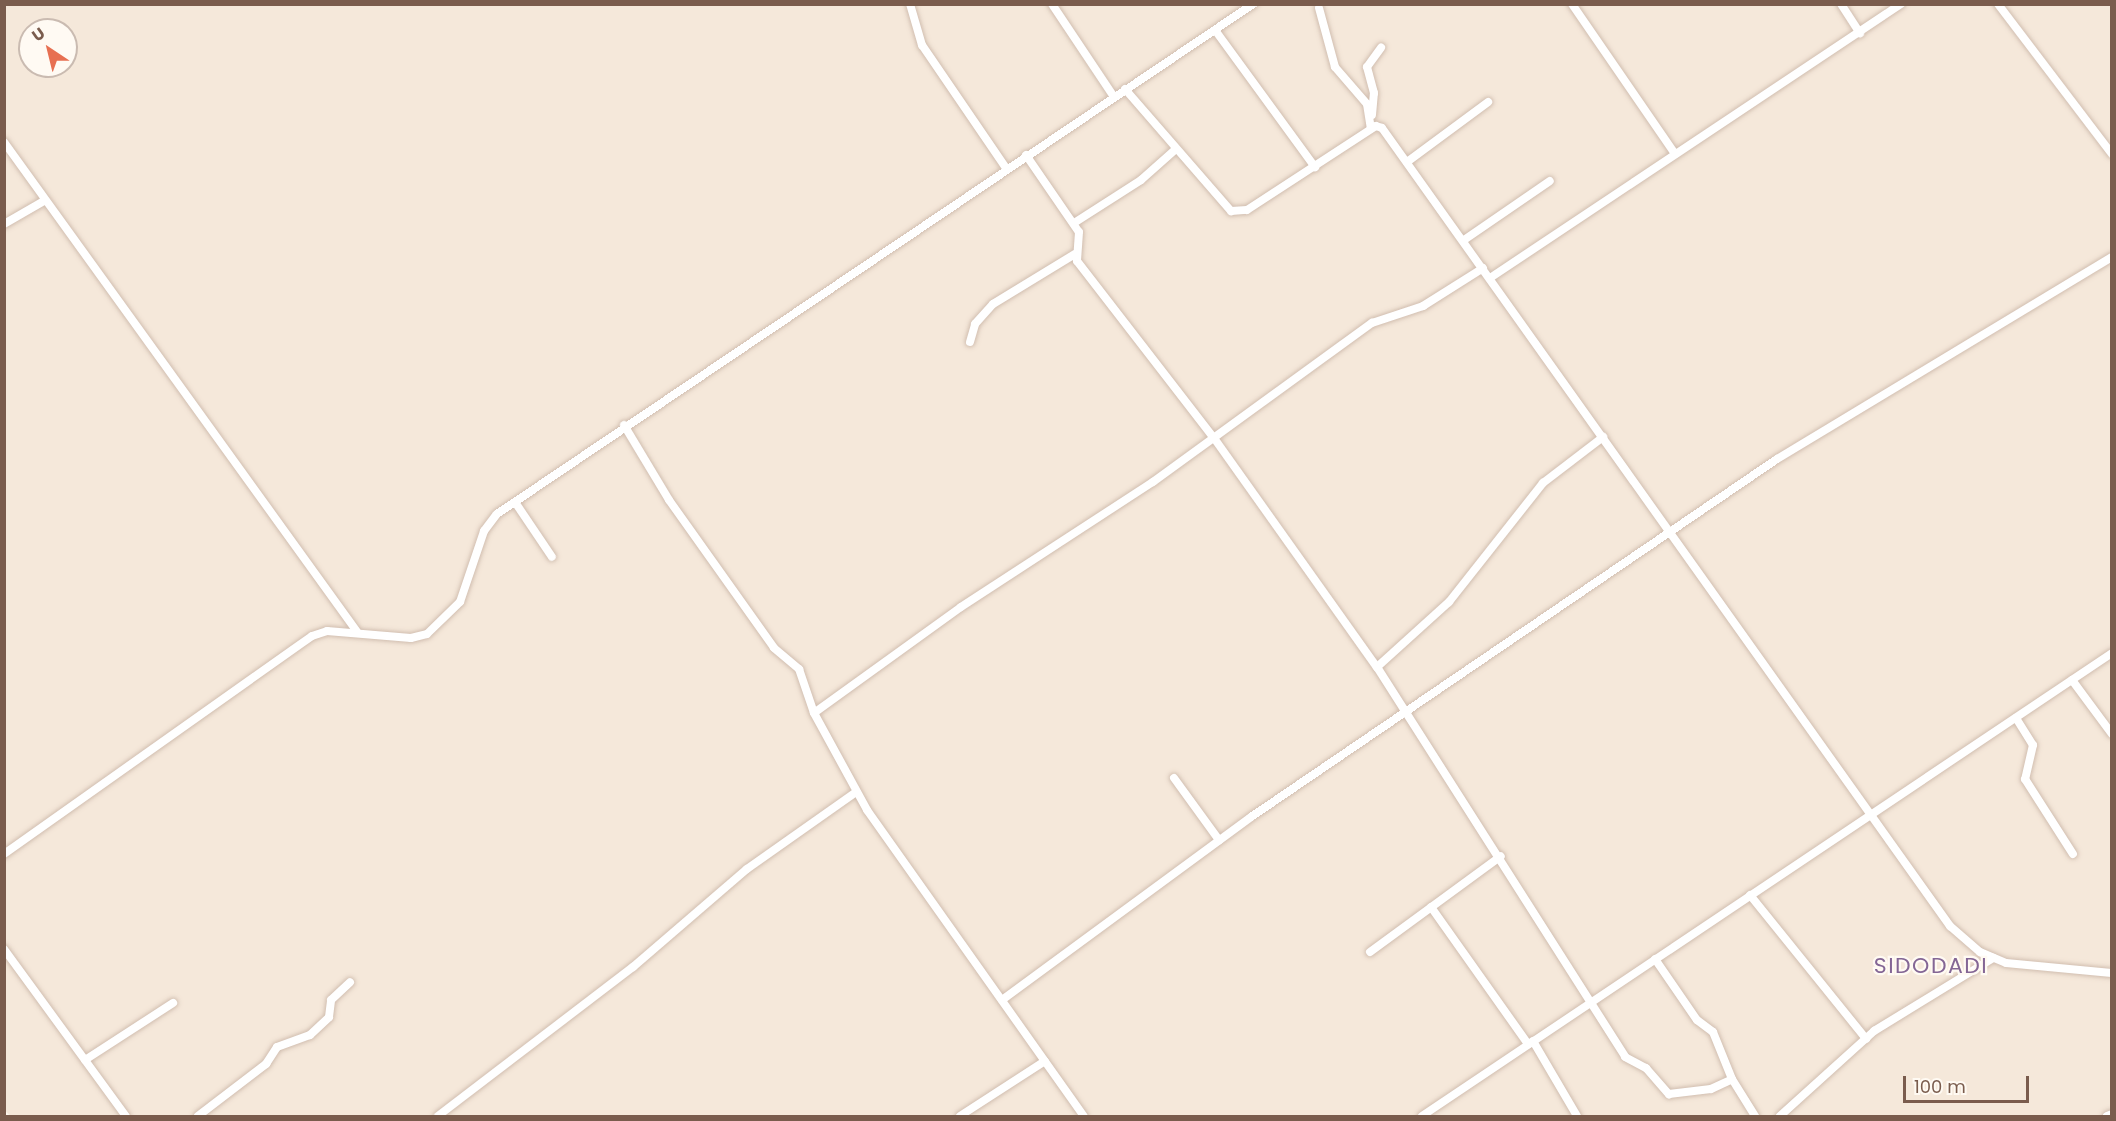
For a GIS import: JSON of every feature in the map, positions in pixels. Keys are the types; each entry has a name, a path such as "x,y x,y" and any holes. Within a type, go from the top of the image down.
{"street":[{"path":"910,4 922,45 1006,168"},
{"path":"1052,4 1114,97"},
{"path":"4,854 312,636 327,631 411,638 439,625 465,593 487,524 515,502 624,425 1253,4"},
{"path":"1572,4 1675,154"},
{"path":"1841,4 1860,33"},
{"path":"1490,278 1901,4"},
{"path":"1998,4 2112,154"},
{"path":"1319,8 1335,67 1367,104 1371,116 1371,129"},
{"path":"1215,30 1315,167"},
{"path":"1371,116 1375,104 1366,67 1380,48"},
{"path":"1125,89 1231,211 1246,210 1371,129 1382,128 1671,532 1868,817 1950,926 1993,958 2112,973"},
{"path":"1407,162 1488,102"},
{"path":"4,142 44,201 358,633"},
{"path":"1074,223 1141,180 1176,148"},
{"path":"970,342 975,324 993,303 1075,254 1080,236 1074,223 1026,155"},
{"path":"1464,240 1550,181"},
{"path":"4,224 44,201"},
{"path":"1075,254 1214,438 1377,667 1501,856 1625,1057 1646,1068 1669,1094 1711,1089 1732,1079"},
{"path":"1002,1000 1254,815 1408,713 1814,435 2112,257"},
{"path":"814,712 961,607 1155,480 1379,319 1423,306 1483,268"},
{"path":"624,425 669,501 774,648 800,669 814,712 856,792 1084,1116"},
{"path":"1377,667 1449,602 1543,483 1603,437"},
{"path":"515,502 552,557"},
{"path":"1422,1116 2112,653"},
{"path":"2072,680 2112,734"},
{"path":"2016,718 2033,745 2025,779 2073,854"},
{"path":"1174,778 1220,840"},
{"path":"438,1116 633,967 747,869 856,792"},
{"path":"1370,952 1501,856"},
{"path":"1750,895 1866,1039"},
{"path":"1431,907 1530,1043 1576,1116"},
{"path":"4,949 126,1116"},
{"path":"1780,1116 1866,1039 1993,958"},
{"path":"1655,959 1693,1015 1713,1032 1732,1079 1755,1116"},
{"path":"198,1116 266,1064 277,1047 310,1035 329,1017 331,1000 350,982"},
{"path":"85,1060 173,1003"},
{"path":"960,1116 1045,1061"},
{"path":"2107,1116 2112,1114"}],"shaded area":[{"path":"4,5 2111,5 2111,1116 10,1116 4,1109"}],"district":[{"name":"SIDODADI","path":"1931,966"}]}
